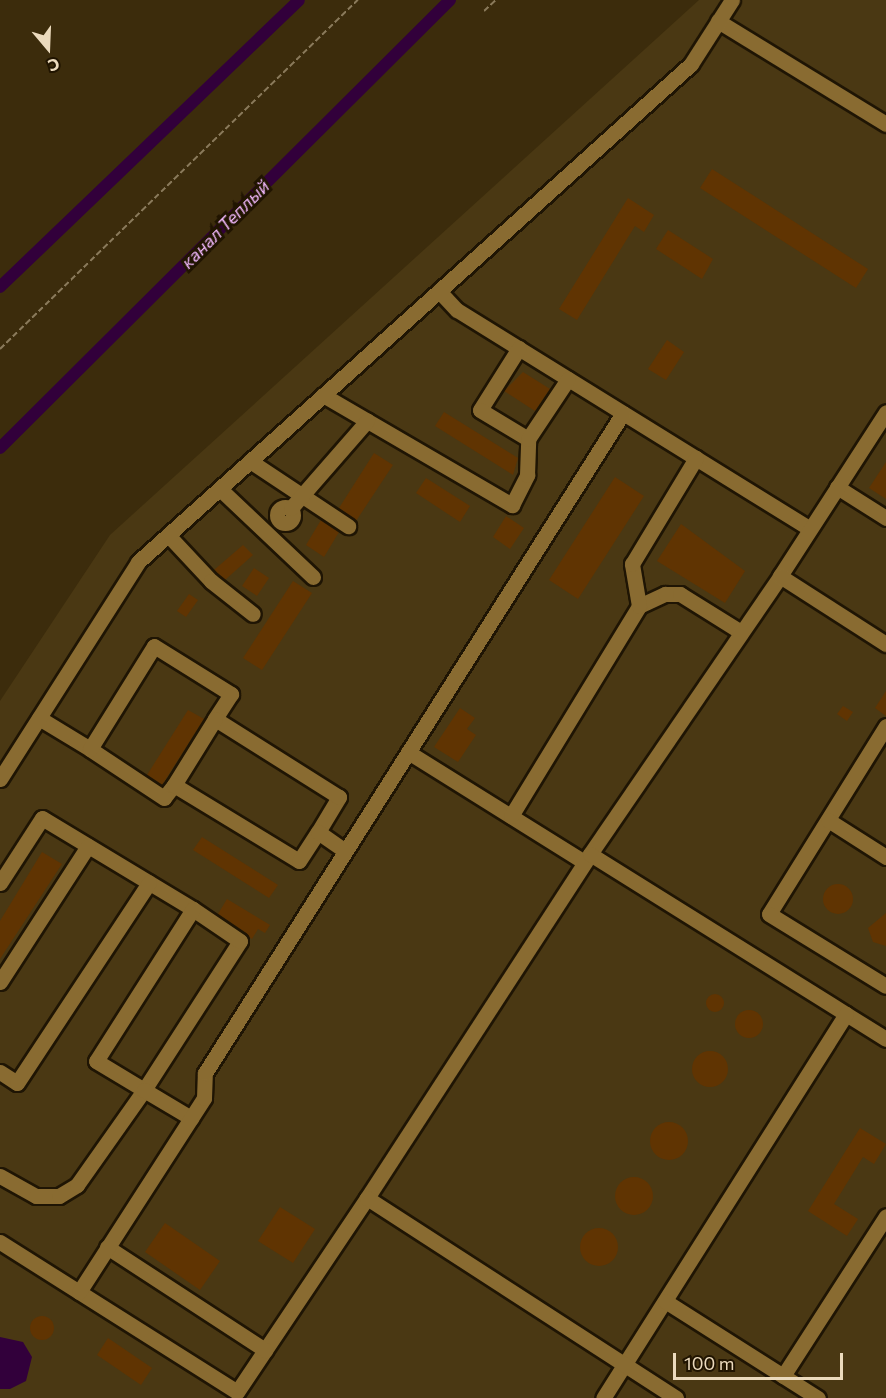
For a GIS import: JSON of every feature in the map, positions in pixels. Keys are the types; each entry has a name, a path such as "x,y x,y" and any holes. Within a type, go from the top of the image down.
{"lane":[{"path":"0,780 138,562 691,64 732,0"},
{"path":"718,21 886,124"},
{"path":"439,291 457,310 810,529"},
{"path":"519,348 480,410 528,439"},
{"path":"323,395 512,505 527,475 528,439 568,379"},
{"path":"79,1292 204,1098 205,1073 623,412"},
{"path":"0,1242 235,1395 367,1198 587,858 780,576 886,412"},
{"path":"291,508 367,421"},
{"path":"639,606 632,564 696,458"},
{"path":"250,461 348,526"},
{"path":"837,487 886,518"},
{"path":"220,489 313,577"},
{"path":"168,535 211,581 254,614"},
{"path":"780,576 886,644"},
{"path":"511,816 639,606 665,594 680,594 741,632"},
{"path":"39,718 164,798 231,694 154,646 90,749"},
{"path":"174,785 299,861 318,832 339,797 215,719"},
{"path":"886,726 769,914 886,987"},
{"path":"408,752 511,816 587,858 886,1039"},
{"path":"0,883 42,818 193,909 240,941 144,1090 77,1185 59,1196 36,1197 0,1176"},
{"path":"828,820 886,857"},
{"path":"318,832 345,851"},
{"path":"0,982 88,846"},
{"path":"0,1072 17,1083 150,883"},
{"path":"191,1118 96,1061 193,909"},
{"path":"603,1398 846,1014"},
{"path":"367,1198 676,1398"},
{"path":"783,1376 886,1216"},
{"path":"107,1248 265,1350"},
{"path":"665,1301 818,1398"}],"path":[{"path":"0,349 358,0"},
{"path":"484,11 496,0"}],"shaded area":[{"path":"699,0 886,0 886,1398 0,1398 0,701 110,535"},
{"path":"0,1337 23,1342 32,1357 26,1381 10,1389 0,1389"}],"building":[{"path":"712,169 868,269 856,288 700,188"},
{"path":"628,198 654,215 644,232 635,226 577,320 559,309"},
{"path":"668,230 713,259 702,279 656,249"},
{"path":"667,340 684,352 666,380 648,369"},
{"path":"523,372 550,389 535,411 504,391"},
{"path":"444,412 518,458 513,475 435,426"},
{"path":"374,453 393,465 356,521 339,508"},
{"path":"886,462 886,499 869,488"},
{"path":"615,477 644,496 578,599 549,580"},
{"path":"426,478 470,506 460,522 416,493"},
{"path":"506,516 524,528 510,549 493,537"},
{"path":"321,520 339,532 324,557 306,545"},
{"path":"681,524 745,571 725,603 657,561"},
{"path":"243,545 253,555 225,580 214,570"},
{"path":"254,568 269,578 257,596 242,586"},
{"path":"293,581 312,593 262,670 243,658"},
{"path":"189,594 198,600 186,617 177,611"},
{"path":"886,691 886,716 875,708"},
{"path":"843,706 853,712 847,721 837,714"},
{"path":"460,708 475,718 467,729 476,735 458,762 434,747"},
{"path":"188,710 204,719 162,785 147,775"},
{"path":"202,837 278,885 269,898 193,850"},
{"path":"42,852 62,864 0,959 0,921"},
{"path":"838,884 849,888 853,899 849,910 838,914 827,910 823,899 827,888"},
{"path":"227,899 270,925 265,933 258,929 252,939 218,914"},
{"path":"886,913 886,946 873,942 868,928"},
{"path":"715,994 723,999 724,1003 719,1011 715,1012 707,1007 706,1003 711,995"},
{"path":"749,1010 759,1014 763,1024 759,1034 749,1038 739,1034 735,1024 739,1014"},
{"path":"710,1051 723,1056 728,1069 723,1082 710,1087 697,1082 692,1069 697,1056"},
{"path":"669,1122 682,1128 688,1141 682,1154 669,1160 656,1154 650,1141 656,1128"},
{"path":"860,1128 886,1144 874,1164 863,1157 834,1204 858,1219 847,1236 808,1211"},
{"path":"634,1177 647,1183 653,1196 647,1209 634,1215 621,1209 615,1196 621,1183"},
{"path":"280,1207 315,1229 293,1263 258,1241"},
{"path":"165,1223 220,1261 200,1290 145,1252"},
{"path":"599,1228 612,1234 618,1247 612,1260 599,1266 586,1260 580,1247 586,1234"},
{"path":"42,1316 47,1317 53,1323 53,1333 47,1339 42,1340 37,1339 31,1333 30,1328 31,1323 37,1317"},
{"path":"108,1338 152,1368 141,1385 97,1355"}],"waterway":[{"name":"канал Теплый","path":"0,287 299,0"},
{"name":"канал Теплый","path":"0,448 450,0"}]}
